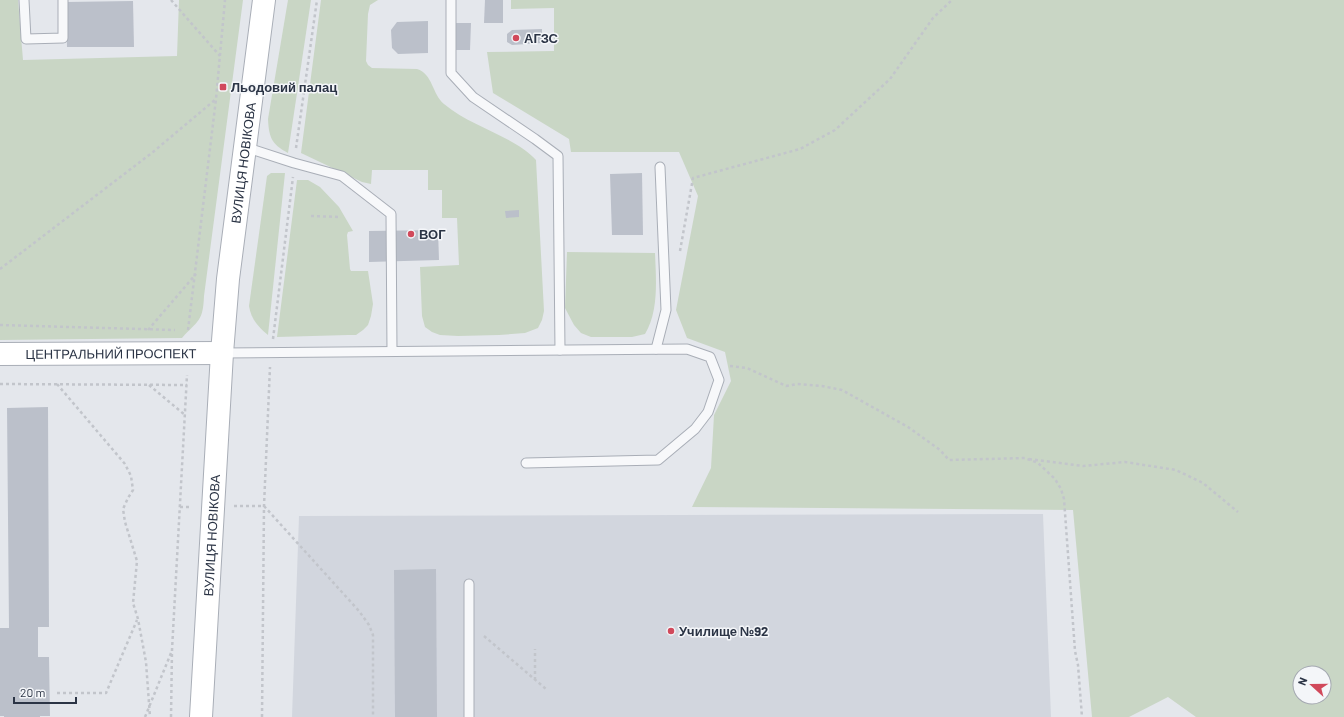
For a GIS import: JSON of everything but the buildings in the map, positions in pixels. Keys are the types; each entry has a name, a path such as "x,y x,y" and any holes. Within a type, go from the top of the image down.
{"main road":[{"name":"ВУЛИЦЯ НОВІКОВА","path":"201,717 222,353 228,279 264,0"},
{"name":"ЦЕНТРАЛЬНИЙ ПРОСПЕКТ","path":"0,354 222,353"}],"lane":[{"path":"24,0 26,39 63,38 63,0"},
{"path":"451,0 451,73 473,97 535,138 558,156 560,350"},
{"path":"245,146 294,163 342,176 391,214 392,351"},
{"path":"656,349 666,310 660,167"},
{"path":"222,353 686,349 710,357 719,380 708,412 695,429 658,460 526,463"},
{"path":"469,584 469,717"}],"path":[{"path":"171,0 220,56"},
{"path":"183,330 189,330 216,99 225,0"},
{"path":"679,255 693,178 800,149 835,130 890,79 933,18 952,0"},
{"path":"0,269 153,152 216,99"},
{"path":"311,216 341,217"},
{"path":"145,334 196,274"},
{"path":"0,325 176,330"},
{"path":"171,717 172,650 187,385 187,353"},
{"path":"713,366 736,366 747,368 786,386 797,384 822,386 842,390 908,427 940,450 949,460 1025,458 1082,466 1125,462 1176,470 1203,483 1238,512"},
{"path":"0,384 187,385"},
{"path":"57,384 125,464 131,476 133,490 123,509 125,522 137,561 133,603 138,619 146,662 148,708 150,717"},
{"path":"149,385 185,415"},
{"path":"1025,458 1038,463 1056,479 1064,499 1075,651 1078,665 1082,717"},
{"path":"180,507 264,506 359,611 368,625 373,635 373,717"},
{"path":"57,693 106,693 138,619"},
{"path":"469,624 546,689"},
{"path":"535,649 535,680"},
{"path":"145,717 172,650"}],"shaded area":[{"name":"Училище №92","path":"1043,514 1051,717 292,717 299,516"}],"green space":[{"path":"0,0 18,0 23,60 177,56 179,0 243,0 202,311 199,320 182,338 0,340"},
{"path":"288,0 311,0 288,153 274,143 269,131 268,119"},
{"path":"321,0 378,0 370,5 368,14 366,61 368,65 372,68 417,69 426,75 440,100 444,104 467,119 516,144 536,160 544,311 538,328 525,333 458,336 440,335 425,327 422,316 420,267 459,265 457,218 442,218 442,190 428,190 428,170 372,170 371,184 362,182 301,153"},
{"path":"511,0 1344,0 1344,717 1196,717 1168,697 1129,717 1092,717 1073,510 692,507 711,468 714,415 731,381 725,352 687,338 676,310 698,196 679,152 571,152 569,139 493,93 487,52 554,51 554,8 511,9"},
{"path":"271,173 285,173 268,335 261,329 251,315 249,306 267,176"},
{"path":"297,180 308,180 320,187 339,207 353,231 348,232 347,235 350,269 351,271 368,271 373,304 368,325 356,335 277,337"},
{"path":"567,252 655,253 655,305 653,315 645,334 632,337 591,337 581,333 574,325 565,308"}],"place":[{"name":"АГЗС","path":"516,38"},
{"name":"Льодовий палац","path":"223,87"},
{"name":"ВОГ","path":"411,234"},
{"name":"Училище №92","path":"671,631"}]}
